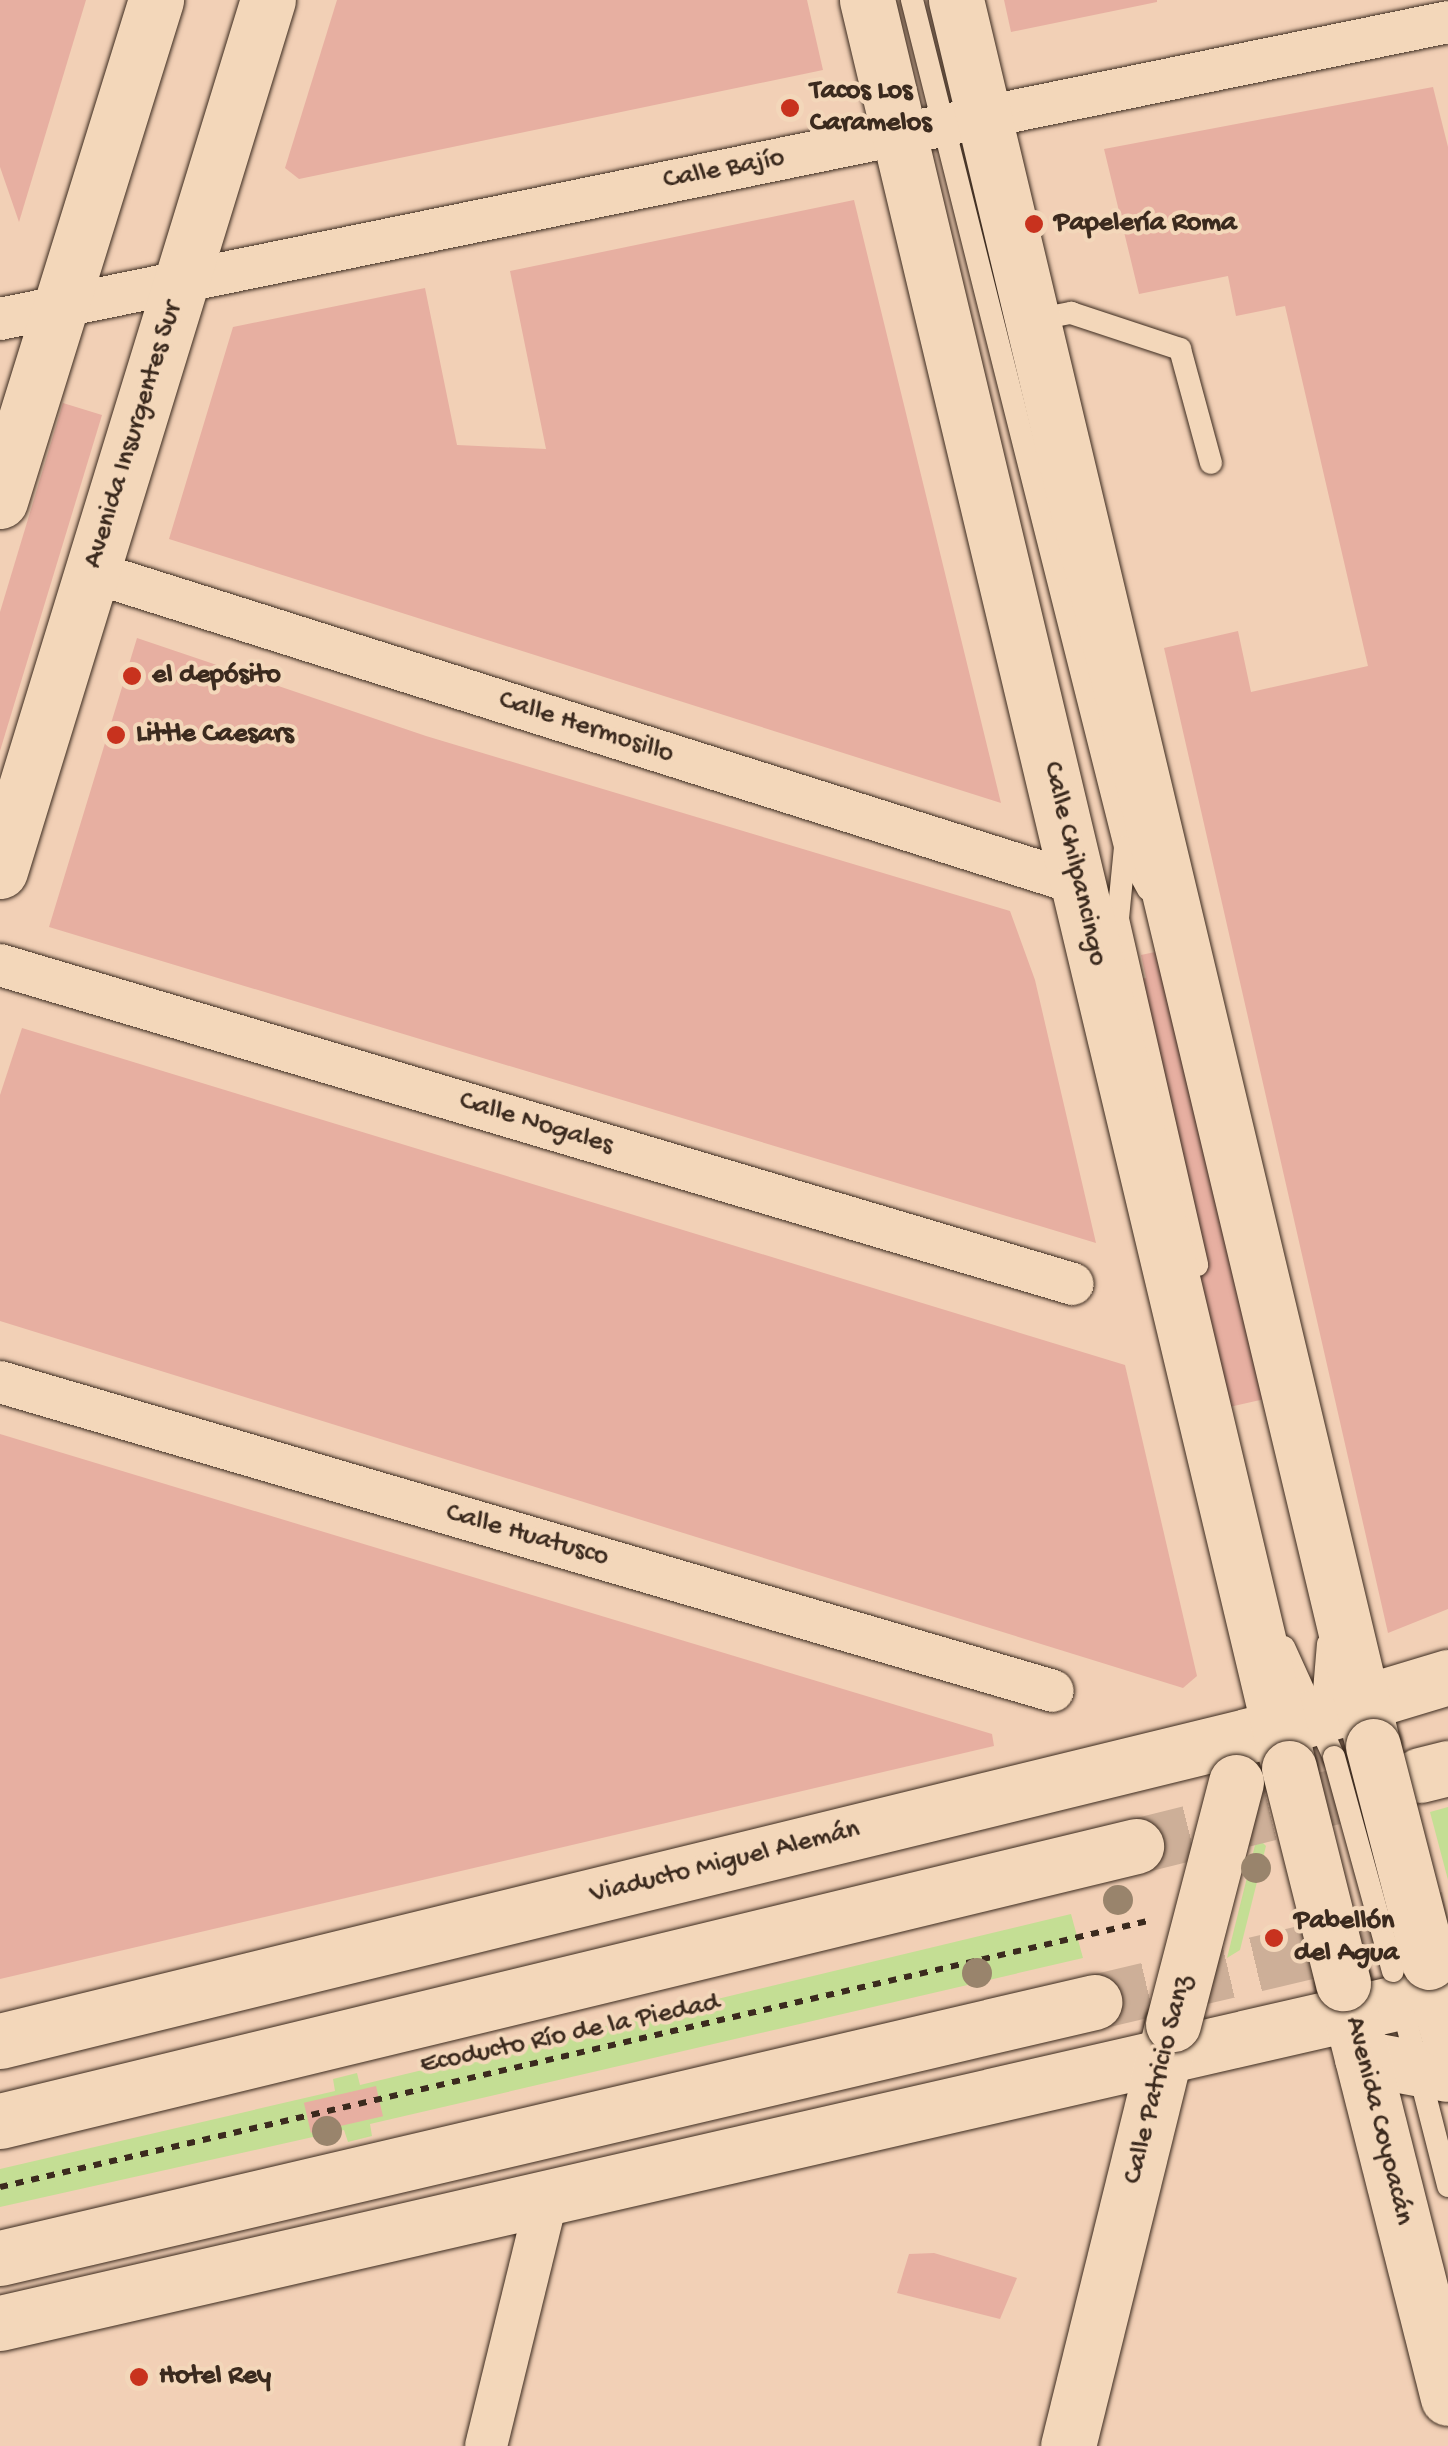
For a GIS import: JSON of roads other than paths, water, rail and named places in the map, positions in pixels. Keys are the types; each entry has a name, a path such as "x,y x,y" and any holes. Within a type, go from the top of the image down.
{"main road":[{"path":"3,470 60,306 156,0"},
{"name":"Avenida Insurgentes Sur","path":"0,871 268,0"},
{"name":"Calle Chilpancingo","path":"867,0 944,126 1039,318 1326,1736"},
{"name":"Calle Chilpancingo","path":"956,0 944,126 1079,884 1326,1736"},
{"name":"Viaducto Miguel Alemán","path":"0,2040 1326,1736 1448,1677"},
{"name":"Calle Patricio Sanz","path":"1068,2446 1236,1782 1326,1736"},
{"name":"Avenida Coyoacán","path":"1326,1736 1407,2014 1448,2398"},
{"name":"Avenida Coyoacán","path":"1326,1736 1407,2014"},
{"path":"0,2121 1136,1846"},
{"path":"0,2258 1094,2002"},
{"path":"0,2323 548,2198 1169,2041 1407,2014"}],"street":[{"name":"Calle Bajío","path":"0,319 1448,22"},
{"name":"Calle Hermosillo","path":"92,572 1079,884"},
{"name":"Calle Nogales","path":"0,964 1073,1284"},
{"name":"Calle Huatusco","path":"0,1382 1053,1691"},
{"path":"486,2446 548,2198"}],"lane":[{"path":"912,0 1124,847 1160,910 1326,1633 1326,1736"},
{"path":"1039,318 1071,312 1180,349 1210,463"},
{"path":"1124,847 1118,919 1287,1663 1326,1736"},
{"path":"1407,2014 1448,2186"}],"tunnel":[{"path":"1136,1846 1408,1778"},
{"path":"1094,2002 1448,1918"}],"place":[{"name":"Tacos Los Caramelos","path":"790,108"},
{"name":"Papelería Roma","path":"1034,224"},
{"name":"el depósito","path":"132,676"},
{"name":"Little Caesars","path":"116,735"},
{"name":"Pabellón del Agua","path":"1274,1938"},
{"name":"Hotel Rey","path":"139,2377"}]}
